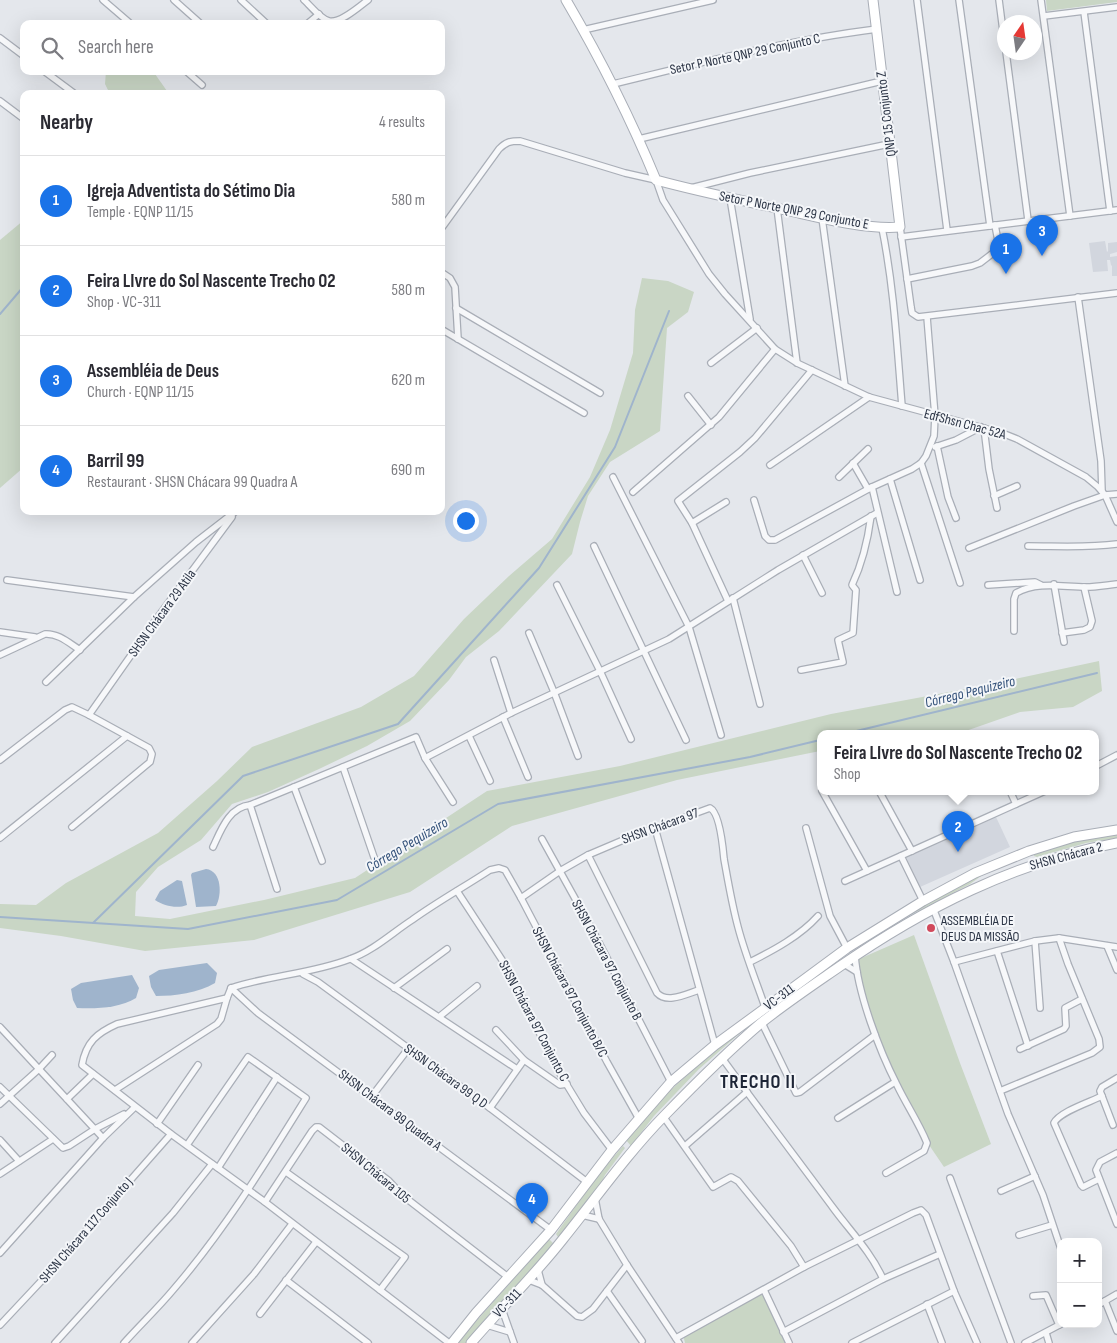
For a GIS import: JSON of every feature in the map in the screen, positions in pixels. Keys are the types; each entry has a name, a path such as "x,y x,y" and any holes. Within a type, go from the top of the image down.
{"main road":[{"path":"566,0 613,84 656,180"},
{"name":"QNP 15 Conjunto Z","path":"873,0 900,232"},
{"name":"Setor P Norte QNP 29 Conjunto E","path":"656,180 688,189 822,218 900,232"},
{"name":"VC-311","path":"450,1343 551,1230 587,1182 639,1119 672,1082 715,1045 846,948 923,901 974,873 1012,857 1076,836 1117,830"},
{"name":"SHSN Chácara 2","path":"762,1023 893,931 933,908 974,888 1033,864 1079,850 1117,843"},
{"path":"1029,851 1033,864"},
{"path":"1012,857 1015,871"},
{"name":"VC-311","path":"471,1343 538,1270 627,1156 663,1116 722,1058 762,1023"},
{"path":"615,1147 623,1143 628,1146 627,1156"},
{"path":"551,1230 552,1238 555,1242 563,1240"}],"street":[{"path":"103,0 126,20"},
{"path":"174,0 196,20"},
{"path":"241,0 263,20"},
{"path":"304,0 326,20"},
{"path":"337,20 367,0"},
{"path":"583,30 714,0"},
{"path":"917,0 947,230"},
{"path":"907,279 980,263 997,250 998,241 992,225 959,0"},
{"path":"1000,0 1002,15"},
{"path":"1041,0 1070,216"},
{"path":"1044,16 1117,7"},
{"path":"1084,12 1110,211"},
{"path":"312,20 319,14"},
{"name":"Setor P Norte QNP 29 Conjunto C","path":"613,84 789,44 877,29"},
{"path":"0,38 20,53"},
{"path":"1007,60 1028,220"},
{"path":"49,75 70,90"},
{"path":"191,75 202,85"},
{"path":"639,139 882,81"},
{"path":"0,101 20,116"},
{"path":"445,224 505,143 511,141 520,141 625,173 656,180"},
{"name":"Setor P Norte QNP 29 Conjunto E","path":"688,189 750,173 889,144"},
{"name":"EdfShsn Chac 52A","path":"656,180 663,200 695,252 725,294 775,349 797,363 869,397 1017,439 1086,477 1103,493 1117,522"},
{"path":"730,198 750,320"},
{"path":"777,208 797,363"},
{"path":"1117,210 947,230 900,232 912,313 918,317 1117,293"},
{"path":"822,218 845,386"},
{"path":"882,228 894,313 902,406"},
{"path":"445,275 452,281 454,287 458,339"},
{"path":"1078,297 1103,493"},
{"path":"456,308 600,393"},
{"path":"927,317 935,416 934,447 956,518"},
{"path":"711,362 757,328"},
{"path":"445,331 584,413"},
{"path":"633,492 712,424 775,349"},
{"path":"760,704 730,599 692,524 678,501 755,438 812,370"},
{"path":"688,396 712,424"},
{"path":"770,465 869,397"},
{"path":"754,500 765,536 772,541 870,488 921,463 934,447 983,428 997,508"},
{"path":"839,477 868,449"},
{"path":"853,463 870,488 874,514 897,592"},
{"path":"921,463 960,583"},
{"path":"613,477 689,627 721,736"},
{"path":"890,479 920,580"},
{"path":"994,496 1017,486"},
{"path":"969,548 1103,493 1117,494"},
{"path":"692,524 726,502"},
{"path":"425,758 510,713 689,627 730,599 874,514"},
{"path":"800,670 843,662 838,640 853,633 856,590 852,585 858,573 874,514"},
{"path":"46,682 134,597 196,542 231,515"},
{"name":"SHSN Chácara 29 Atila","path":"89,715 233,515"},
{"path":"1028,546 1076,547 1117,544"},
{"path":"594,546 686,740"},
{"path":"803,555 822,593"},
{"path":"7,580 134,597"},
{"path":"988,585 1035,582 1043,586"},
{"path":"1014,632 1014,599 1019,591 1054,584 1084,587 1117,584"},
{"path":"1054,584 1064,642"},
{"path":"557,585 600,671 631,739"},
{"path":"1062,633 1084,630 1090,627 1092,621 1084,587"},
{"path":"0,632 36,637"},
{"path":"529,633 578,756"},
{"path":"0,656 36,637 52,634 80,650"},
{"path":"494,660 510,713"},
{"path":"0,760 65,710 72,707 149,748 152,754 150,762 72,826"},
{"path":"503,717 528,777"},
{"path":"0,838 127,736"},
{"path":"469,736 490,781"},
{"path":"213,847 229,817 240,807 250,805 416,738 425,758 453,802"},
{"path":"1099,765 1115,757"},
{"path":"344,767 376,863"},
{"path":"294,787 322,861"},
{"path":"824,795 867,871"},
{"path":"881,795 912,851"},
{"path":"1012,795 1016,804"},
{"path":"845,881 1036,795"},
{"path":"250,805 277,889"},
{"name":"SHSN Chácara 97","path":"521,898 560,871 588,855 708,808 714,811 720,830 726,872 738,928 765,1007"},
{"path":"655,828 715,1045"},
{"path":"806,828 830,916 846,948"},
{"name":"SHSN Chácara 97 Conjunto B","path":"542,839 672,1082"},
{"path":"588,855 656,993 662,998 668,998 699,990"},
{"path":"901,856 923,901"},
{"name":"SHSN Chácara 97 Conjunto B/C","path":"458,891 490,870 499,868 505,870 639,1119"},
{"path":"115,1090 217,1024 221,1019 231,988 252,981 303,974 351,959 458,891"},
{"name":"SHSN Chácara 97 Conjunto C","path":"458,891 506,966 541,1039 584,1113 615,1147"},
{"path":"933,908 1014,1130 1035,1176 1057,1239"},
{"path":"750,962 809,926 818,916"},
{"path":"954,962 1035,941 1059,938 1117,947"},
{"path":"1000,1092 1100,1048 1100,1042 1059,938"},
{"path":"1035,941 1040,1008"},
{"path":"1107,946 1117,970"},
{"path":"394,988 447,949"},
{"path":"997,951 1028,1046"},
{"path":"856,956 856,972 875,1035 895,1082 927,1146 924,1151 886,1173"},
{"path":"351,959 517,1069"},
{"path":"844,964 856,972"},
{"name":"SHSN Chácara 99 Q D","path":"303,974 318,982 490,1108 587,1182"},
{"path":"439,1017 477,986"},
{"name":"SHSN Chácara 99 Quadra A","path":"231,988 258,1013 551,1230"},
{"path":"227,998 117,1024 101,1032 91,1042 84,1055 82,1066 450,1343"},
{"path":"1020,1050 1064,1029 1066,1026 1065,1008 1082,999"},
{"path":"762,1023 796,1092 800,1092 875,1035"},
{"path":"0,1027 104,1138"},
{"path":"496,1030 524,1060 560,1085 567,1084"},
{"path":"372,1096 408,1049"},
{"path":"0,1104 52,1055"},
{"path":"124,1343 174,1289 248,1190 306,1098 248,1057 187,1146"},
{"path":"722,1058 875,1262 883,1278"},
{"path":"490,1108 524,1060"},
{"path":"157,1124 198,1065"},
{"path":"67,1099 93,1074"},
{"path":"218,1168 277,1077"},
{"path":"1113,1124 1101,1094 1102,1087 1117,1078"},
{"path":"838,1118 895,1082"},
{"path":"0,1086 63,1148 95,1129 130,1112"},
{"path":"686,1146 747,1092"},
{"path":"1099,1179 1086,1186 1081,1185 1054,1122 1055,1119 1063,1114 1101,1094"},
{"path":"0,1253 104,1138 136,1106"},
{"path":"663,1116 686,1146 713,1187 731,1177 738,1180 791,1246 804,1267"},
{"name":"SHSN Chácara 105","path":"265,1202 312,1132 316,1127 319,1127 389,1181 402,1195 508,1277"},
{"name":"SHSN Chácara 117 Conjunto J","path":"0,1326 170,1134"},
{"path":"0,1174 53,1139"},
{"path":"0,1140 19,1161"},
{"path":"1116,1220 1096,1170 1100,1162 1117,1152"},
{"path":"55,1343 173,1213 212,1164"},
{"path":"286,1172 405,1257 380,1290"},
{"path":"1001,1190 1035,1176"},
{"path":"950,1178 1011,1343"},
{"path":"597,1195 599,1219 627,1265 678,1340 804,1267 859,1241 913,1212 921,1210 926,1215 954,1291 977,1343"},
{"path":"582,1215 599,1219"},
{"path":"202,1343 195,1341 254,1274 292,1224"},
{"path":"1019,1235 1052,1226"},
{"path":"260,1314 316,1242"},
{"path":"783,1332 883,1278 940,1254"},
{"path":"529,1280 542,1285 577,1316 582,1317 593,1309 627,1265"},
{"path":"538,1270 542,1285"},
{"path":"286,1280 368,1343"},
{"path":"764,1290 789,1343"},
{"path":"607,1291 642,1341"},
{"path":"852,1343 954,1291"},
{"path":"1102,1303 1117,1294"},
{"path":"1033,1296 1046,1295 1057,1319"},
{"path":"1105,1301 1117,1331"},
{"path":"927,1304 942,1343"},
{"path":"502,1309 514,1343"},
{"path":"487,1325 510,1332"},
{"path":"1025,1343 1057,1327"},
{"path":"1046,1333 1049,1343"}],"shaded area":[{"path":"1105,241 1107,252 1108,243 1117,242 1117,252 1110,254 1110,257 1117,256 1117,276 1112,276 1110,260 1107,260 1108,271 1093,272 1089,243"},
{"path":"996,817 1010,847 920,887 906,857"}],"green space":[{"path":"1046,0 1117,0 1117,2 1047,11"},
{"path":"106,75 156,75 166,90 108,90 105,84"},
{"path":"20,223 20,470 0,488 0,240"},
{"path":"642,278 668,281 694,292 688,312 667,328 660,431 610,462 588,496 572,554 499,631 466,657 449,680 410,721 367,746 319,769 268,792 232,804 201,840 158,867 136,892 135,916 170,919 264,900 355,878 487,791 620,766 831,714 992,684 1099,661 1102,691 1073,707 1020,712 969,730 817,730 817,752 677,780 512,826 410,892 254,940 145,951 61,936 0,928 0,904 36,905 66,883 158,833 252,747 361,707 414,676 464,619 509,576 552,539 590,477 610,430 633,353 635,310"},
{"path":"1117,831 1117,838 1086,843 1037,857 1034,856 1034,854 1067,842"},
{"path":"1010,861 1011,863 984,874 970,884 897,922 857,946 746,1028 699,1069 654,1116 631,1146 626,1140 657,1102 702,1062 811,975 881,927 950,890 964,880 996,865"},
{"path":"914,935 991,1144 944,1167 925,1139 875,1035 857,972 859,959"},
{"path":"623,1146 625,1148 605,1175 600,1186 558,1237 556,1234 597,1176"},
{"path":"549,1239 555,1245 466,1343 457,1343"},
{"path":"758,1295 762,1295 765,1299 787,1343 685,1343 683,1335"}],"water":[{"path":"206,869 215,874 218,879 220,890 218,901 216,906 196,907 191,875"},
{"path":"177,880 182,881 187,905 171,906 155,900 160,891"},
{"path":"207,963 217,973 215,983 201,989 186,993 156,996 151,987 149,976 159,970"},
{"path":"132,975 139,988 136,998 123,1004 108,1007 77,1008 71,989 81,983"}],"waterway":[{"path":"0,314 20,291"},
{"path":"93,923 243,776 398,724 539,568 615,447 669,311"},
{"name":"Córrego Pequizeiro","path":"860,730 1097,673"},
{"name":"Córrego Pequizeiro","path":"0,917 188,929 337,900 498,804 750,757 817,741"}],"place":[{"name":"Assembléia de Deus","path":"1042,256"},
{"name":"Igreja Adventista do Sétimo Dia","path":"1006,274"},
{"name":"Feira LIvre do Sol Nascente Trecho 02","path":"958,852"},
{"name":"ASSEMBLÉIA DE DEUS DA MISSÃO","path":"931,928"},
{"name":"Barril 99","path":"532,1224"}],"district":[{"name":"TRECHO II","path":"758,1082"}]}
